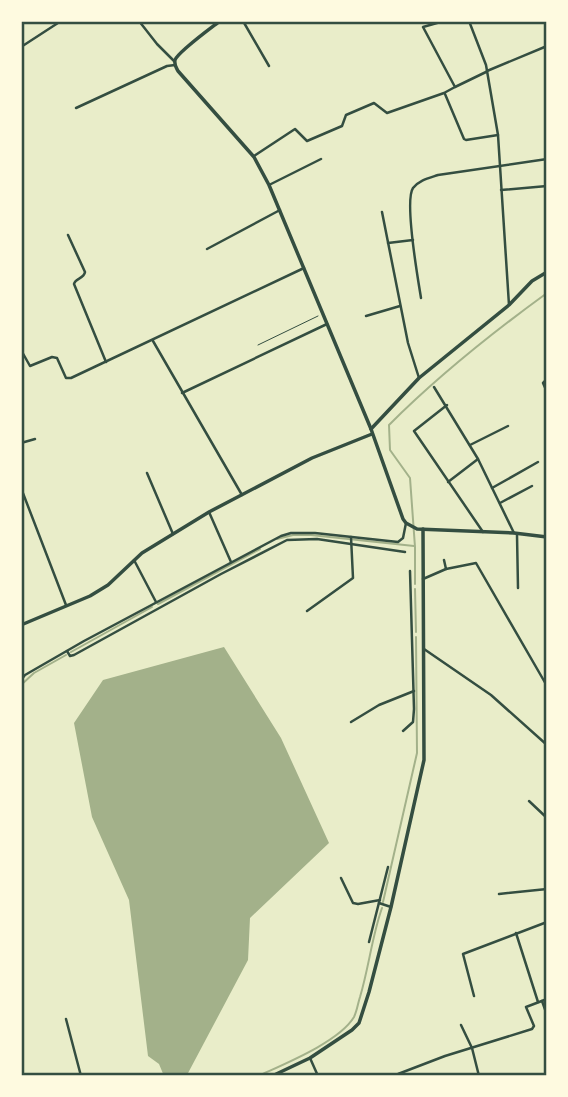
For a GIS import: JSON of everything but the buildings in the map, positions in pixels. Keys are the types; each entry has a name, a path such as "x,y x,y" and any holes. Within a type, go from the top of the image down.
{"street":[{"path":"21,47 61,21"},
{"path":"139,21 175,63 178,71 254,157 269,185 371,431 401,514 408,525 417,529 547,537"},
{"path":"76,108 175,63 180,53 220,21"},
{"path":"243,21 269,66"},
{"path":"444,21 423,27 455,87"},
{"path":"470,21 487,71 498,135 509,305"},
{"path":"254,157 295,130 307,141 342,126 346,115 374,103 387,113 444,93 487,71 547,46"},
{"path":"444,93 464,139 498,135"},
{"path":"269,185 321,159"},
{"path":"421,298 413,240 410,198 412,190 422,181 438,175 547,159"},
{"path":"501,190 547,186"},
{"path":"207,249 280,210"},
{"path":"382,212 408,343 419,378"},
{"path":"68,235 85,272 74,284 106,362"},
{"path":"388,243 413,240"},
{"path":"21,350 30,366 52,357 57,358 68,379 304,268"},
{"path":"21,625 90,596 108,585 142,553 209,512 312,457 371,431 419,378 509,305 532,281 547,272"},
{"path":"366,316 400,306"},
{"path":"182,393 328,324"},
{"path":"153,341 242,495"},
{"path":"547,379 543,383 547,392"},
{"path":"434,387 470,445 516,533 519,587"},
{"path":"447,405 414,431 483,532"},
{"path":"470,445 508,426"},
{"path":"21,443 35,439"},
{"path":"448,482 478,460"},
{"path":"492,488 538,461"},
{"path":"147,473 173,534"},
{"path":"500,503 532,486"},
{"path":"21,488 67,607"},
{"path":"209,512 231,562"},
{"path":"21,680 67,651 281,536 291,533 316,533 400,542 408,525"},
{"path":"403,731 413,722 424,529"},
{"path":"307,611 353,578 351,537"},
{"path":"67,651 71,656 74,655 287,540 317,539 405,552"},
{"path":"134,560 157,609"},
{"path":"444,561 446,569"},
{"path":"423,579 446,569 476,562 547,686"},
{"path":"272,1076 310,1058 359,1023 391,907 424,760 424,649 418,635 411,572"},
{"path":"424,649 491,695 547,745"},
{"path":"352,722 379,705 414,691"},
{"path":"529,801 547,818"},
{"path":"369,942 388,867"},
{"path":"341,878 353,903 379,902 391,907"},
{"path":"499,894 547,889"},
{"path":"474,996 463,954 547,922"},
{"path":"516,933 547,1015"},
{"path":"399,1076 398,1074 532,1029 534,1026 526,1007 543,1001"},
{"path":"66,1019 81,1076"},
{"path":"461,1025 472,1048 479,1076"},
{"path":"310,1058 318,1076"}],"path":[{"path":"258,345 323,313"}],"shaded area":[{"path":"224,647 281,738 329,843 250,918 248,960 187,1075 164,1076 159,1064 148,1056 129,900 92,817 74,723 103,680"}],"waterway":[{"path":"415,584 410,478 390,450 389,425 465,356 547,293"},
{"path":"277,539 293,535 311,535 414,546"},
{"path":"158,604 260,549"},
{"path":"415,589 416,632"},
{"path":"71,652 152,607"},
{"path":"383,902 417,753 416,637"},
{"path":"21,685 34,673 66,655"},
{"path":"258,1076 324,1043 347,1026 354,1017 382,908"}]}
